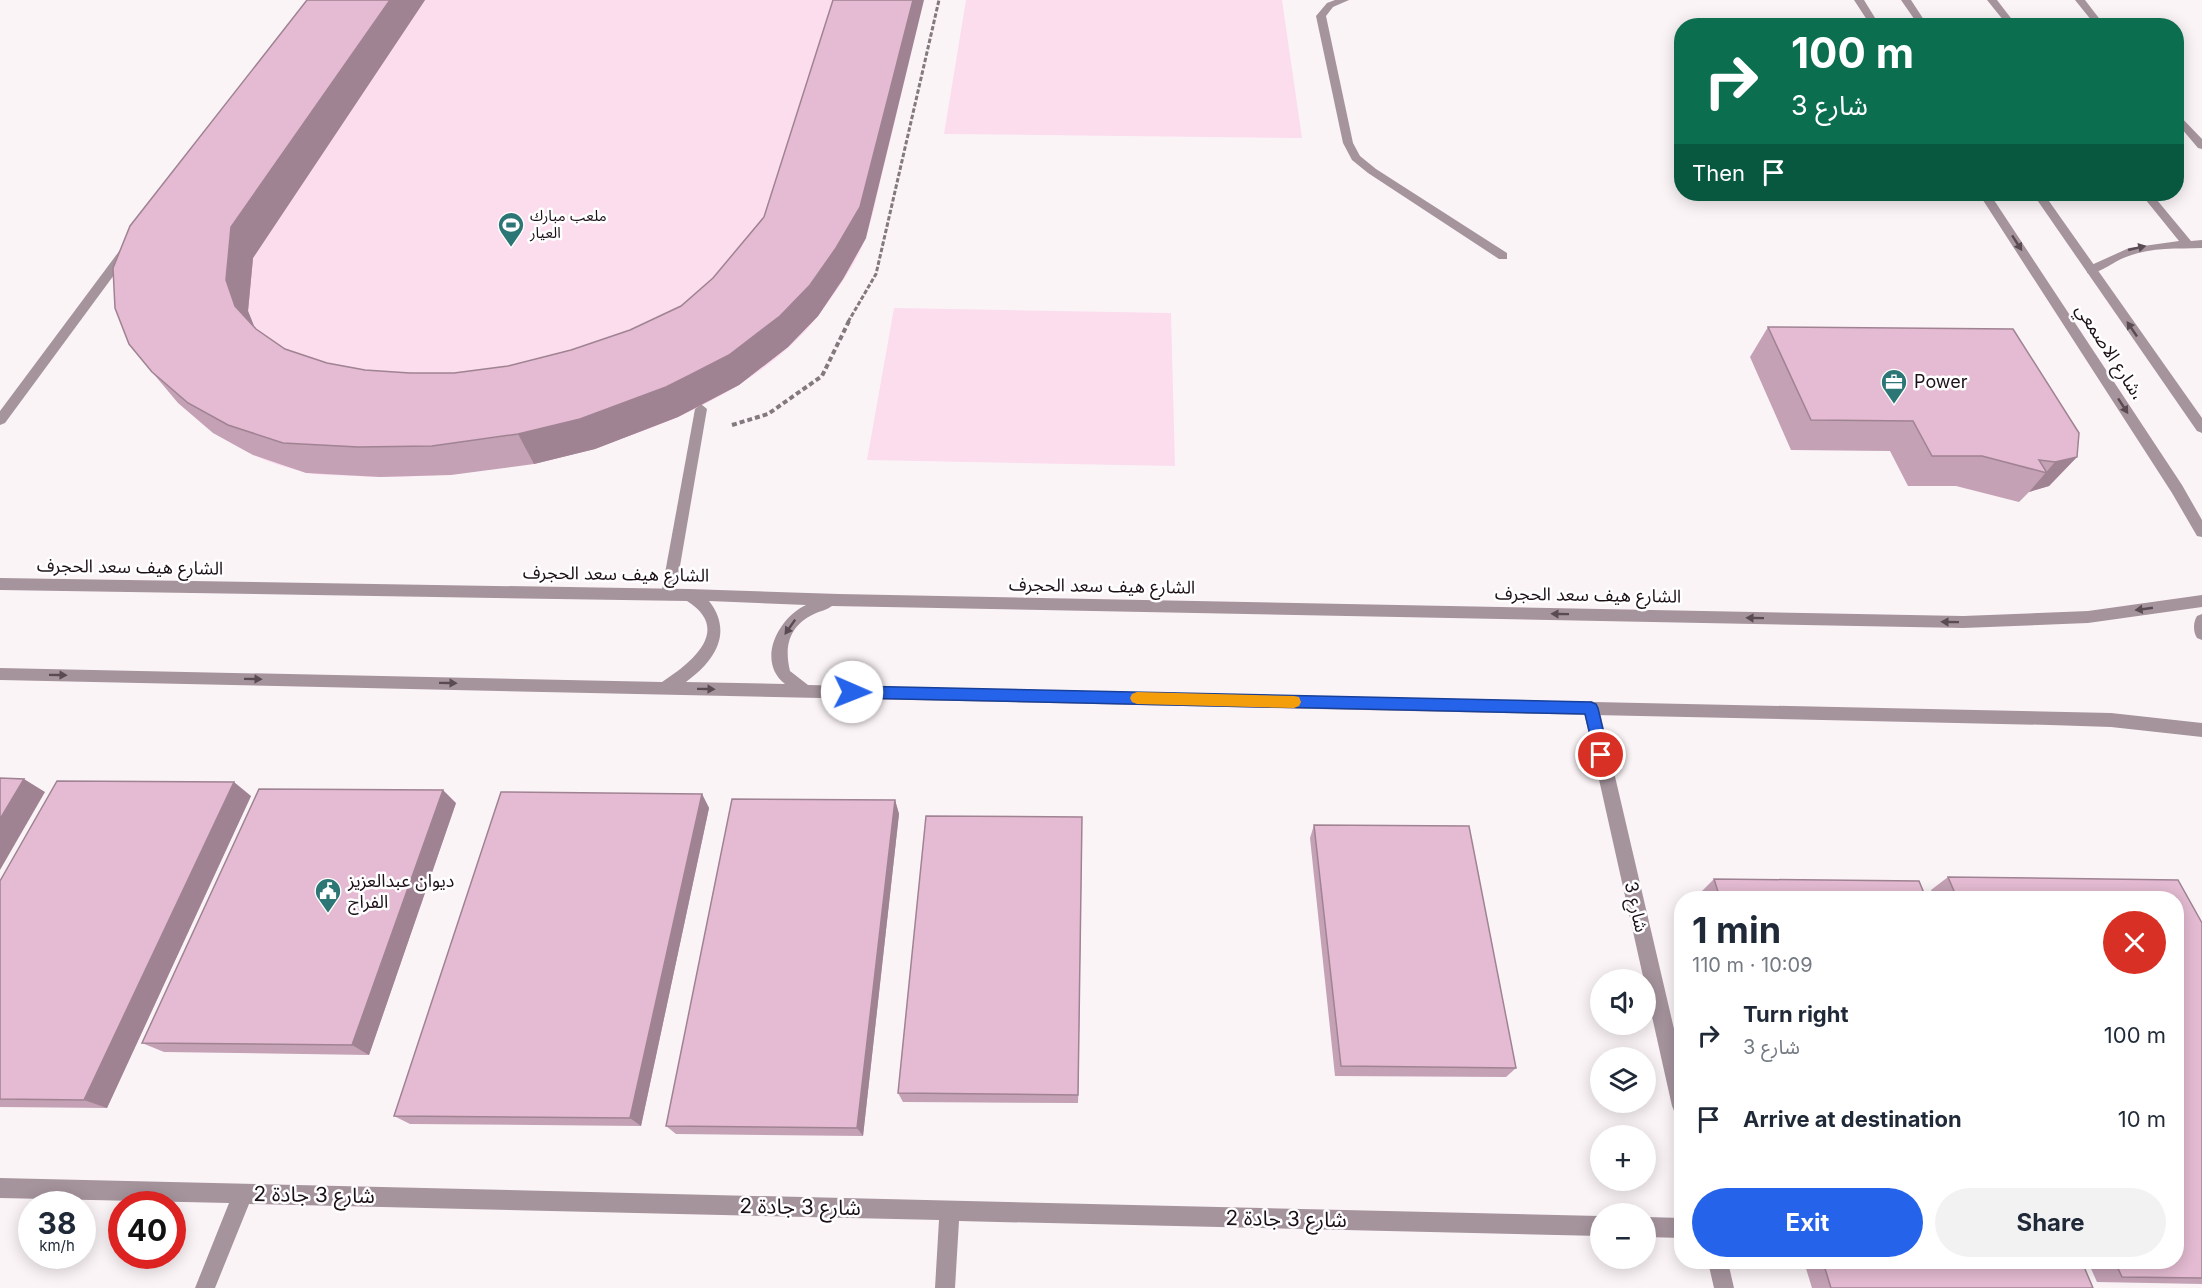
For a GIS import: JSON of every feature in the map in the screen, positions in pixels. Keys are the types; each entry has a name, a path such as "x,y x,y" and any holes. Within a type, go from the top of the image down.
{"street":[{"path":"1344,0 1330,5 1321,16 1351,150 1372,171 1503,256"},
{"path":"1859,0 1871,18"},
{"path":"1906,0 1918,18"},
{"path":"1992,0 2007,18"},
{"path":"2080,0 2095,18"},
{"path":"2184,125 2202,146"},
{"name":"شارع الاصمعي،","path":"1990,201 2177,489 2202,532"},
{"name":"شارع الاصمعي،","path":"2044,201 2202,428"},
{"path":"2153,201 2188,245"},
{"path":"0,420 135,239"},
{"path":"2091,270 2116,254 2142,246 2202,244"},
{"path":"668,595 701,409"},
{"name":"الشارع هيف سعد الحجرف","path":"0,584 689,595 839,600 1963,622 2088,617 2202,601"},
{"path":"665,688 692,670 710,650 715,633 710,615 703,603 689,595"},
{"path":"805,691 783,674 779,651 787,626 806,608 839,600"},
{"path":"2202,620 2202,634"},
{"path":"0,674 2090,719 2202,730"},
{"name":"شارع 3","path":"1591,708 1674,1071"},
{"name":"شارع 3 جادة 2","path":"0,1188 1590,1226"},
{"path":"205,1288 243,1193"},
{"path":"945,1288 950,1211"},
{"path":"1656,1227 1674,1228"},
{"path":"1720,1269 1724,1288"}],"path":[{"path":"697,435 768,414 822,376 843,331 876,274 939,0"}],"shaded area":[{"name":"ملعب مبارك العيار","path":"345,0 924,0 874,207 858,256 819,315 778,357 727,392 669,421 606,444 540,460 475,471 412,476 354,476 305,472 260,458 240,448 203,423 170,392 155,374"},
{"path":"966,0 1282,0 1302,138 944,134"},
{"path":"894,308 1171,313 1175,466 867,460"}],"building":[{"path":"307,0 390,0 231,227 226,280 235,306 256,329 285,349 327,363 365,370 454,373 508,366 571,350 630,330 681,306 713,278 764,217 833,0 913,0 860,207 836,248 810,285 780,316 729,355 666,387 580,419 518,434 432,446 358,447 283,443 228,425 188,403 152,372 129,344 115,308 113,268 130,226"},
{"name":"Power","path":"1768,327 2013,329 2079,433 2077,457 2055,462 2039,460 2047,473 1982,456 1932,456 1913,421 1811,420"},
{"path":"0,778 24,779 0,819"},
{"path":"57,781 234,782 84,1100 0,1099 0,881"},
{"path":"259,789 443,790 352,1045 142,1043"},
{"path":"501,792 702,794 630,1118 394,1116"},
{"path":"732,799 895,800 857,1128 666,1126"},
{"path":"926,816 1082,817 1078,1095 898,1093"},
{"path":"1314,825 1469,826 1516,1068 1341,1066"},
{"path":"1948,877 2178,880 2202,923 2202,1278 2122,1277 2118,1269 2184,1269 2184,891 1954,891"},
{"path":"1714,879 1919,881 1923,891 1718,891"},
{"path":"1825,1269 2085,1269 2093,1288 1831,1288"}],"slow traffic":[{"path":"1137,698 1294,702"}],"place":[{"name":"ملعب مبارك العيار","path":"511,248"},
{"name":"Power","path":"1894,405"},
{"name":"ديوان عبدالعزيز الفراج","path":"328,914"}],"route":[{"path":"852,692 1591,708 1601,755"}]}
